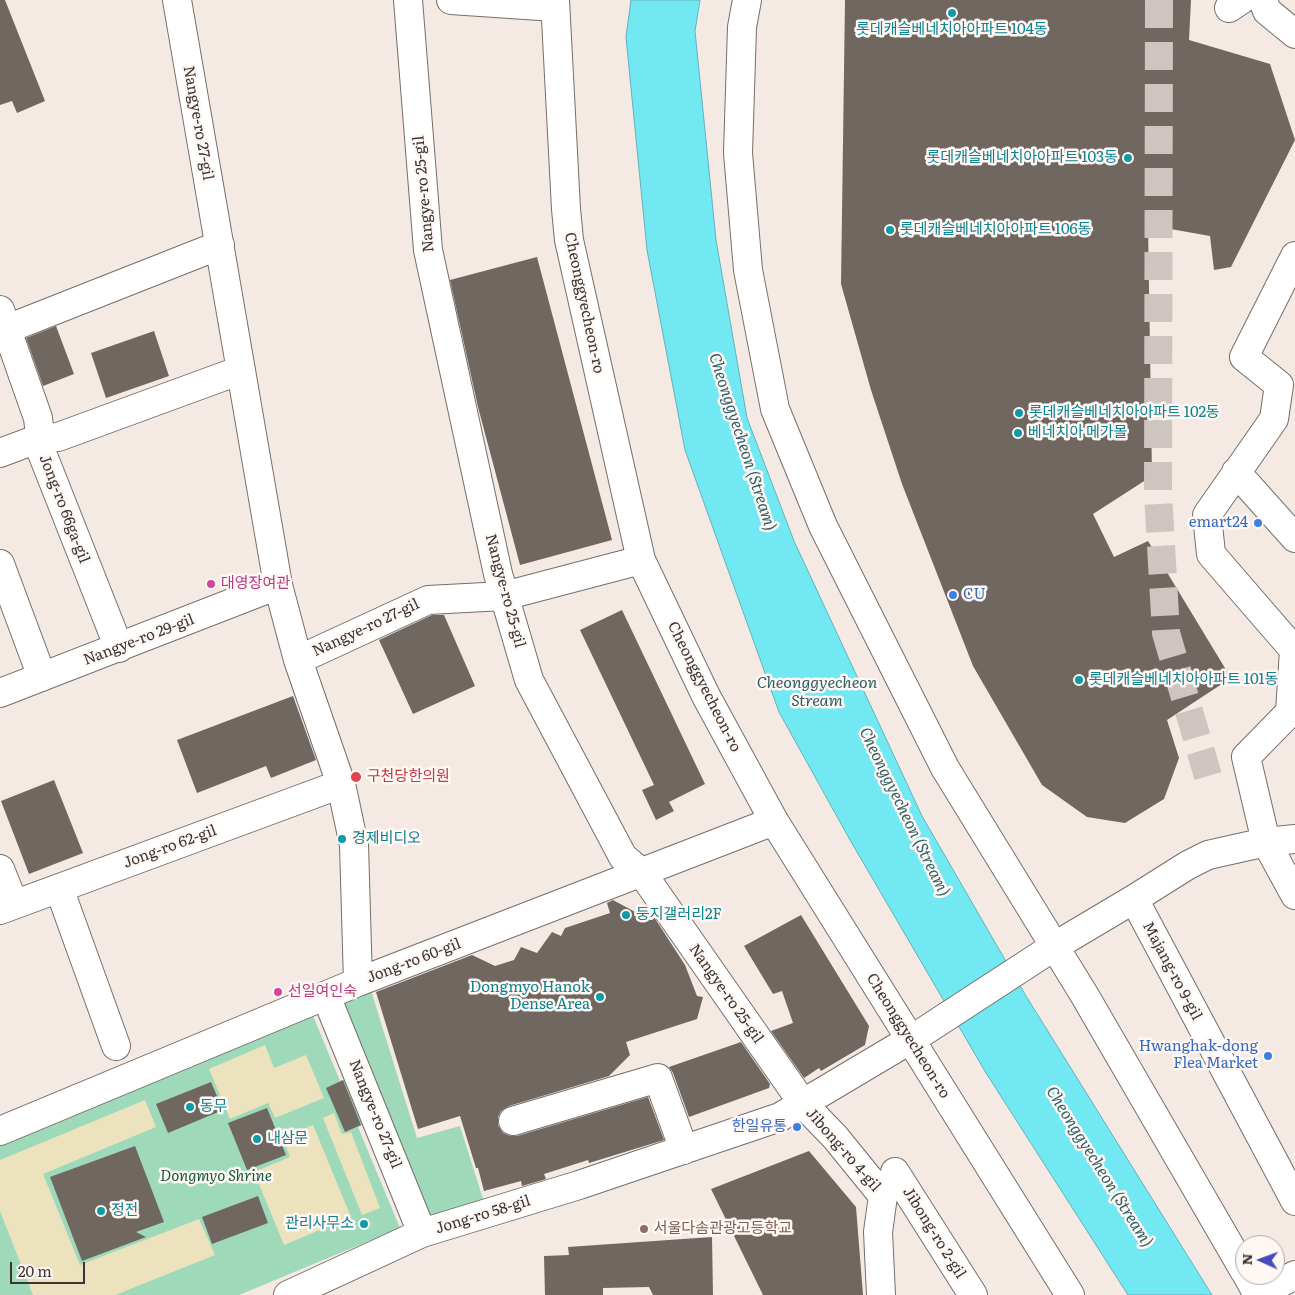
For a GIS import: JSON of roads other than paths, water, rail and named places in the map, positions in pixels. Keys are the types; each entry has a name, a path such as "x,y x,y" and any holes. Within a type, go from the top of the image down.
{"street":[{"name":"Nangye-ro 27-gil","path":"177,0 278,585 298,660 340,784 354,845 358,982"},
{"name":"Nangye-ro 25-gil","path":"408,0 428,250 498,574 529,680 623,857 642,873 804,1104"},
{"path":"451,0 555,4"},
{"path":"747,0 742,26 738,154 748,270 775,409 823,526 945,768 1047,951 1235,1255"},
{"path":"1263,0 1267,11 1295,34"},
{"name":"Cheonggyecheon-ro","path":"555,4 566,209 570,240 641,560 706,696 774,821 1070,1295"},
{"path":"3,320 220,245"},
{"path":"1295,256 1244,357 1287,389 1274,419 1207,515 1211,554 1294,650 1290,712 1246,757 1266,842 1295,896"},
{"name":"Jong-ro 66ga-gil","path":"3,320 38,418 42,454 119,648"},
{"path":"0,453 40,438 58,437 241,370"},
{"path":"1236,472 1295,538"},
{"name":"Nangye-ro 27-gil","path":"298,660 428,600 504,596 641,560"},
{"path":"0,564 42,677"},
{"name":"Nangye-ro 29-gil","path":"0,693 278,585"},
{"name":"Jong-ro 62-gil","path":"7,907 340,784"},
{"name":"Jong-ro 60-gil","path":"0,1131 358,982 774,821"},
{"path":"910,1040 1047,951 1134,900 1188,865 1208,856 1266,842 1295,839"},
{"path":"0,869 7,907"},
{"path":"59,888 116,1046"},
{"name":"Majang-ro 9-gil","path":"1134,900 1295,1201"},
{"name":"Nangye-ro 27-gil","path":"326,996 422,1233"},
{"name":"Jong-ro 58-gil","path":"288,1295 422,1233 579,1185 780,1117 910,1040"},
{"path":"513,1121 658,1078 684,1150"},
{"name":"Jibong-ro 4-gil","path":"804,1104 835,1137 883,1196"},
{"name":"Jibong-ro 4-gil","path":"881,1295 878,1232 883,1196 895,1172"},
{"name":"Jibong-ro 2-gil","path":"895,1172 973,1295"},
{"path":"1258,1295 1295,1275"}],"water":[{"name":"Cheonggyecheon Stream","path":"631,0 700,0 695,31 716,240 747,418 794,541 922,816 1026,996 1212,1295 1128,1295 986,1073 850,840 779,712 685,450 647,250 626,37"}],"tunnel":[{"path":"1159,0 1158,493 1166,633 1208,776"}],"place":[{"name":"롯데캐슬베네치아아파트 104동","path":"952,13"},
{"name":"롯데캐슬베네치아아파트 103동","path":"1128,158"},
{"name":"롯데캐슬베네치아아파트 106동","path":"890,230"},
{"name":"롯데캐슬베네치아아파트 102동","path":"1019,413"},
{"name":"베네치아 메가몰","path":"1018,433"},
{"name":"emart24","path":"1258,523"},
{"name":"대영장여관","path":"211,584"},
{"name":"CU","path":"953,595"},
{"name":"롯데캐슬베네치아아파트 101동","path":"1079,680"},
{"name":"구천당한의원","path":"356,777"},
{"name":"경제비디오","path":"342,839"},
{"name":"둥지갤러리2F","path":"626,915"},
{"name":"선일여인숙","path":"278,992"},
{"name":"Dongmyo Hanok Dense Area","path":"600,997"},
{"name":"Hwanghak-dong Flea Market","path":"1268,1056"},
{"name":"동무","path":"190,1107"},
{"name":"한일유통","path":"797,1127"},
{"name":"내삼문","path":"257,1139"},
{"name":"정전","path":"101,1211"},
{"name":"관리사무소","path":"364,1224"},
{"name":"서울다솜관광고등학교","path":"644,1229"}],"water label":[{"name":"Cheonggyecheon (Stream)","path":"742,442"},
{"name":"Cheonggyecheon (Stream)","path":"904,812"},
{"name":"Cheonggyecheon (Stream)","path":"1099,1167"}],"park label":[{"name":"Dongmyo Shrine","path":"216,1177"}]}
